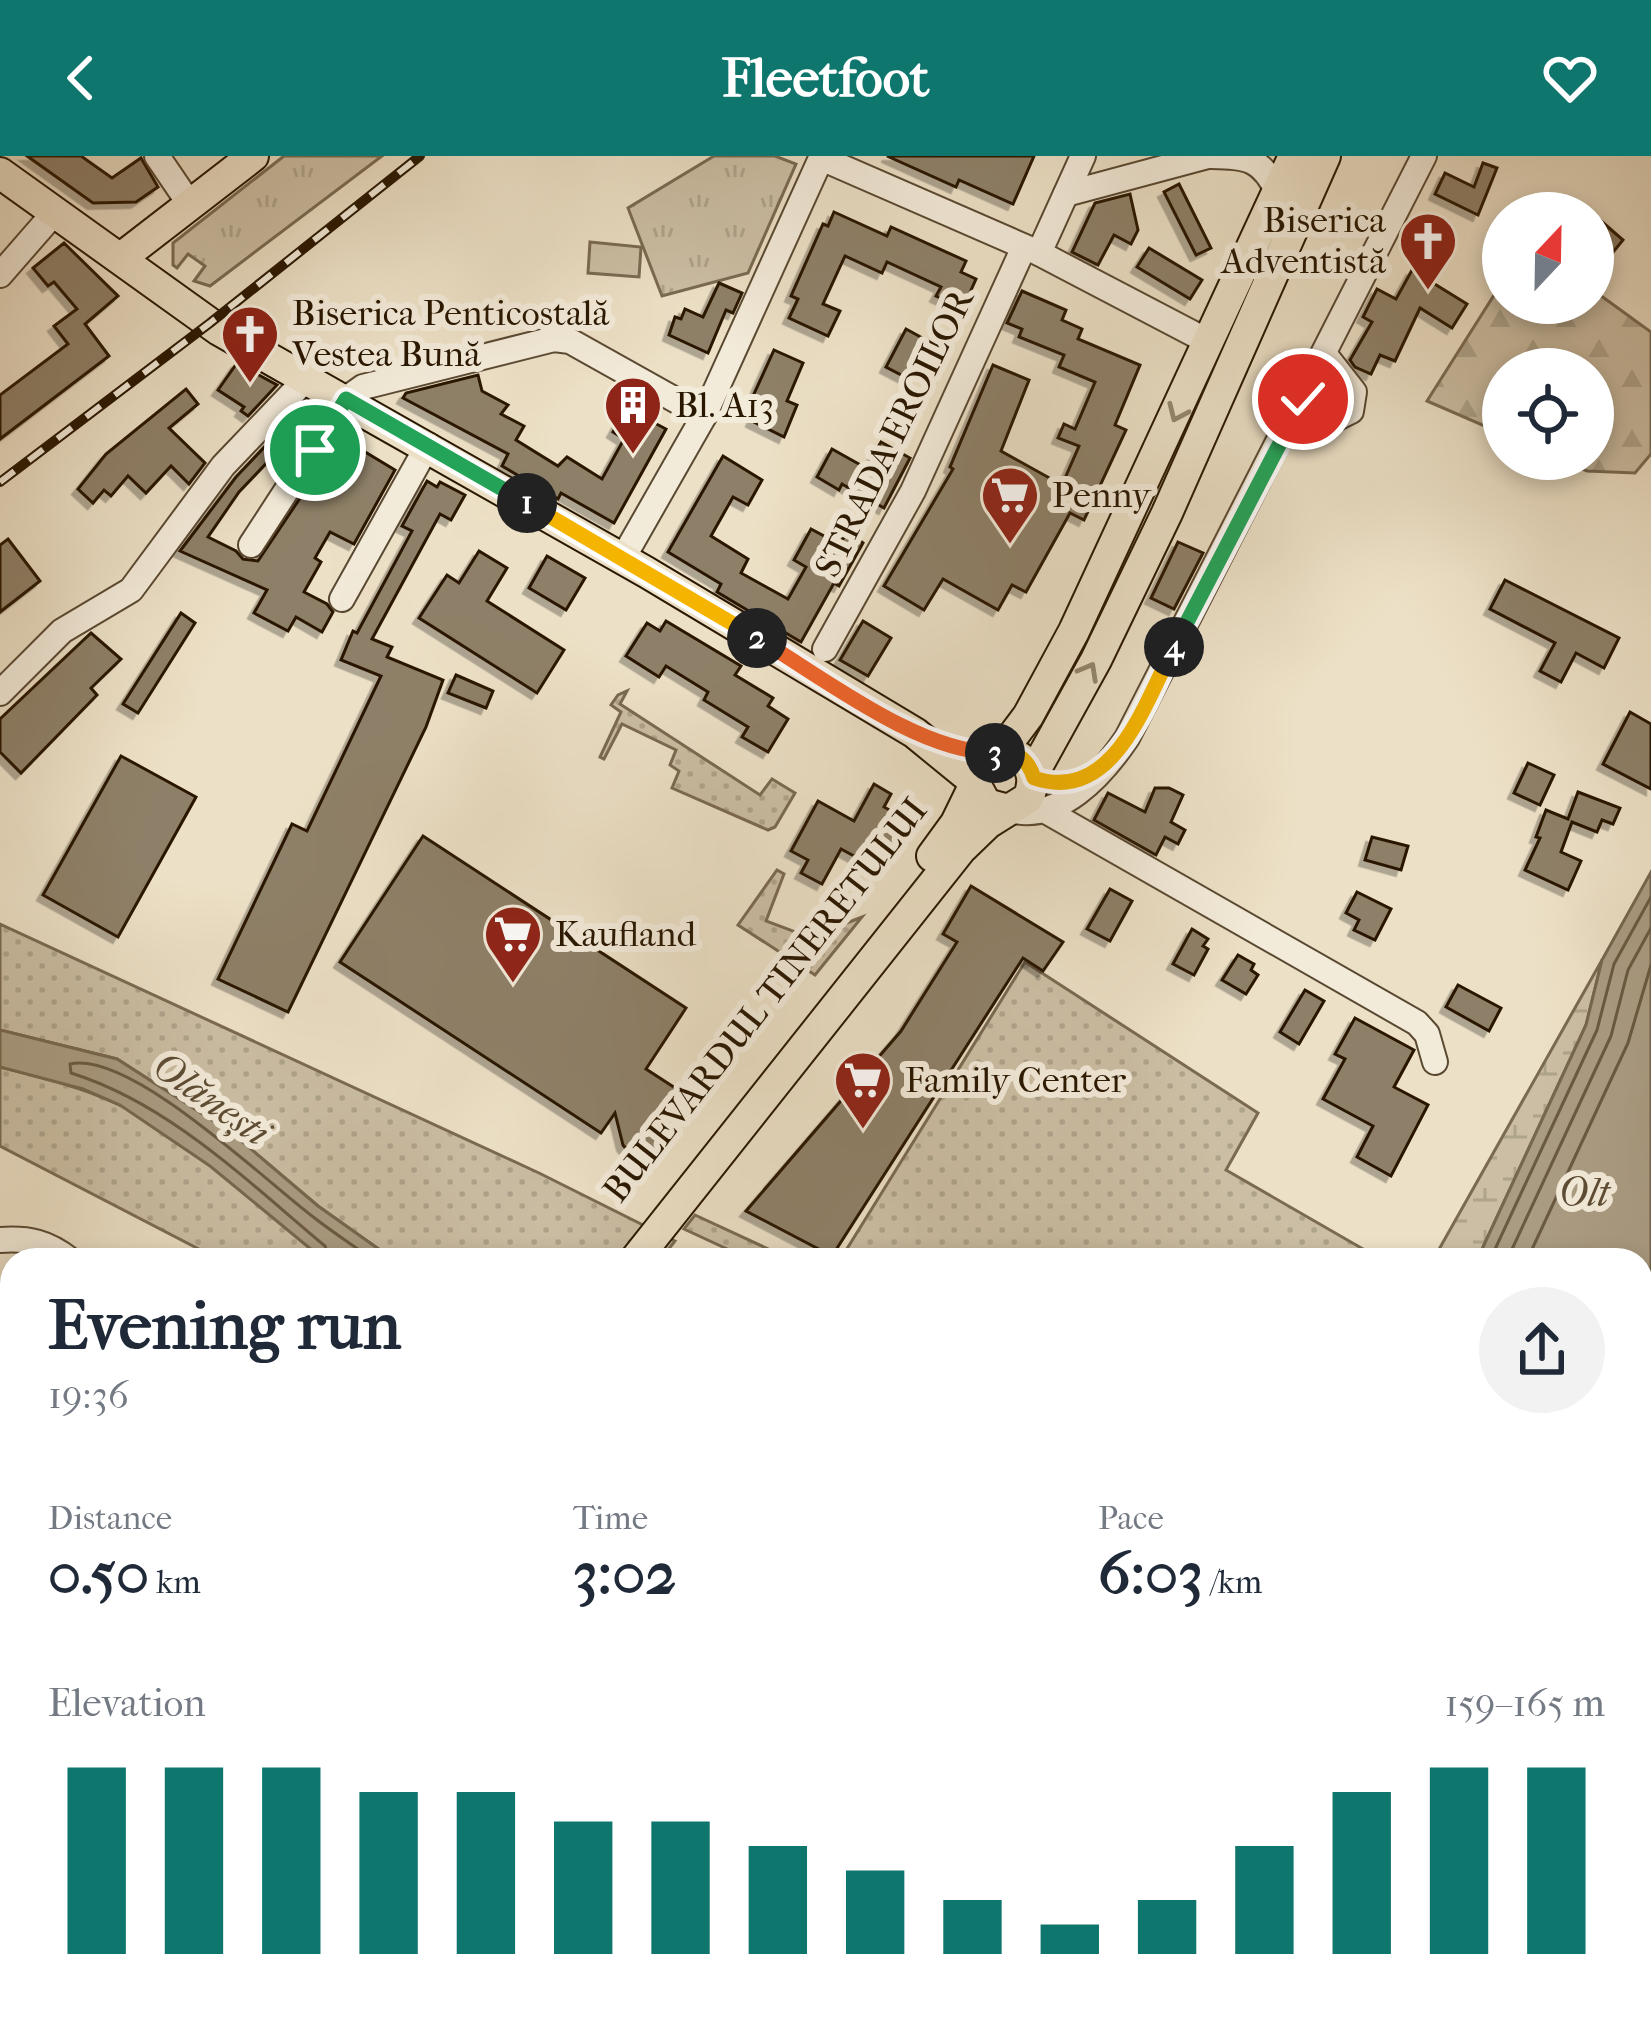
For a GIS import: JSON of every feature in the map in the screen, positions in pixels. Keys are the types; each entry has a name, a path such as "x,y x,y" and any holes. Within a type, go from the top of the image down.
{"main road":[{"path":"121,258 253,156"},
{"name":"BULEVARDUL TINERETULUI","path":"641,1248 654,1222 937,850 975,783 979,765 1028,716 1059,662 1294,156"},
{"name":"BULEVARDUL TINERETULUI","path":"625,1248 654,1222 961,849 980,828 1028,799 1033,776 1167,513 1324,156"},
{"path":"0,173 220,330 623,558 915,733 975,783"},
{"path":"59,215 116,230 160,225"},
{"path":"160,225 152,260 160,288"},
{"path":"915,733 949,746 1021,757 1033,776"},
{"name":"BULEVARDUL TINERETULUI","path":"975,783 986,804 1009,810"}],"street":[{"path":"157,156 189,203"},
{"name":"STRADA EROILOR","path":"825,649 1083,156"},
{"path":"1066,194 1208,156 1255,161 1269,172 1278,192"},
{"path":"1009,810 1046,811 1078,791 1127,738 1424,156"},
{"path":"623,558 704,416 822,157 1031,250 1209,343"},
{"path":"0,275 59,215"},
{"path":"251,545 346,399 379,382 554,339 570,341 704,416"},
{"path":"1295,415 1327,423 1352,411 1354,392 1325,355"},
{"path":"0,693 62,631 131,590 223,466 307,378"},
{"path":"342,598 428,446"},
{"path":"1033,776 1072,784 1100,769"},
{"path":"1046,811 1417,1024 1427,1034 1435,1062"},
{"path":"0,1240 34,1240 54,1248"}],"green space":[{"path":"284,156 382,156 210,286 194,281 205,266 188,254 177,268 173,265 173,243"},
{"path":"714,156 775,156 796,164 748,273 662,296 628,208"},
{"path":"590,242 641,247 639,277 588,273"},
{"path":"1614,305 1651,332 1651,454 1635,473 1614,472 1614,348 1482,348 1482,425 1427,401 1482,314 1482,324 1614,324"},
{"path":"627,691 620,704 760,795 772,779 795,793 775,827 768,830 672,788 679,771 670,765 676,750 622,724 604,759 600,757 621,712 611,705"},
{"path":"777,870 784,874 766,921 827,944 839,926 862,917 815,975 738,925"},
{"path":"0,924 539,1173 675,1241 669,1248 377,1248 318,1206 232,1133 117,1059 0,1030"},
{"path":"1602,960 1586,1025 1483,1248 1440,1248"},
{"path":"1025,962 1258,1113 1226,1170 1361,1248 847,1248"},
{"path":"0,1067 59,1082 115,1103 171,1135 310,1248 197,1248 0,1146"},
{"path":"695,1215 766,1248 725,1248 684,1229"}],"water":[{"name":"Olt","path":"1651,872 1651,1248 1483,1248 1586,1025 1602,960"},
{"path":"0,1030 117,1059 232,1133 318,1206 377,1248 309,1248 210,1166 120,1105 83,1089 0,1067"}],"building":[{"path":"27,156 81,156 112,178 141,158 158,187 136,202 93,203"},
{"path":"887,156 1034,156 1013,204 959,180 956,187"},
{"path":"1483,163 1497,168 1487,192 1482,192 1478,215 1435,194 1445,173 1474,187"},
{"path":"1179,184 1211,248 1196,255 1164,192"},
{"path":"1130,194 1138,230 1131,244 1114,235 1098,265 1072,252 1095,203"},
{"path":"834,212 887,236 891,227 966,261 961,272 976,279 963,308 936,296 941,287 887,262 882,273 845,256 823,304 840,311 828,336 789,318 798,299 791,296 823,224 828,226"},
{"path":"64,243 118,296 85,324 109,356 0,439 0,395 68,344 54,326 77,309 54,282 48,286 33,268"},
{"path":"1149,248 1202,280 1190,299 1137,267"},
{"path":"1412,270 1467,304 1452,328 1420,308 1395,361 1380,355 1371,374 1355,367 1350,360 1372,322 1363,317 1377,289 1396,299"},
{"path":"719,283 742,293 733,313 726,310 708,353 669,335 675,317 681,319 685,309 703,317"},
{"path":"1022,291 1066,310 1062,320 1082,329 1078,339 1140,365 1115,425 1126,430 1084,520 1070,513 1026,592 1012,585 998,610 943,579 924,610 884,586 953,469 993,365 1029,380 1001,451 1062,485 1079,446 1058,438 1064,424 1075,429 1095,382 1059,367 1064,355 1019,337 1022,329 1007,323"},
{"path":"906,329 939,347 926,372 916,367 909,379 886,367"},
{"path":"774,350 803,363 787,401 797,405 784,437 752,421 761,400 753,396"},
{"name":"Biserica Penticostală Vestea Bună","path":"237,363 277,385 248,416 241,411 244,407 218,390"},
{"name":"Bl. A13","path":"478,375 482,391 508,405 501,414 524,426 516,440 558,466 567,457 602,479 624,439 613,432 626,408 666,429 614,523 561,493 558,499 502,466 508,454 403,398 406,393"},
{"path":"186,389 198,404 169,428 205,463 189,484 171,466 146,493 128,476 111,496 104,490 93,503 78,489 106,454"},
{"path":"307,402 320,409 301,438 295,433 239,492 208,537 243,559 258,561 347,428 358,434 352,444 395,470 354,544 330,532 315,558 321,562 304,592 333,612 322,632 296,617 288,631 254,613 267,590 180,551 236,477"},
{"path":"881,442 910,458 884,508 842,484 839,490 817,477 832,449 866,468"},
{"path":"723,456 762,480 748,505 733,497 711,536 748,559 741,573 788,599 806,567 794,560 811,529 839,544 848,532 863,543 801,642 717,592 721,584 668,552"},
{"path":"427,481 465,495 451,520 440,514 372,639 392,647 387,657 443,680 426,727 288,1012 218,979 292,824 307,831 381,676 341,660 412,531 402,526"},
{"path":"8,539 40,581 0,612 0,545"},
{"path":"1178,542 1203,553 1174,609 1151,598"},
{"path":"479,551 507,568 487,601 564,650 537,693 419,618 447,575 459,583"},
{"path":"547,556 585,578 566,610 529,588"},
{"path":"1505,580 1619,638 1604,668 1576,653 1561,682 1540,671 1555,643 1490,609"},
{"path":"181,613 195,623 138,713 123,704"},
{"path":"666,621 741,666 735,675 773,698 768,706 788,719 768,752 742,737 748,727 704,700 708,692 666,666 659,677 626,656 647,623 660,631"},
{"path":"863,621 891,638 868,676 840,660"},
{"path":"91,633 121,659 91,688 97,695 21,773 0,752 0,719"},
{"path":"456,675 493,691 486,708 448,693"},
{"path":"1630,712 1651,724 1651,789 1603,764"},
{"path":"121,756 196,797 118,937 43,895"},
{"path":"1528,763 1554,775 1540,805 1514,793"},
{"path":"874,784 891,794 884,807 895,813 888,826 900,833 880,870 841,849 822,884 801,873 808,860 791,851 818,801 854,821"},
{"path":"1155,788 1183,795 1171,822 1185,830 1178,844 1165,837 1156,855 1094,820 1108,793 1145,812"},
{"path":"1578,792 1620,808 1613,824 1602,820 1597,832 1572,822 1561,852 1581,861 1568,890 1525,870 1546,810 1568,819"},
{"name":"Kaufland","path":"423,836 686,1008 646,1069 689,1097 653,1151 630,1154 615,1113 601,1133 340,962"},
{"path":"1372,837 1408,846 1401,870 1365,860"},
{"name":"Family Center","path":"971,886 1063,942 1043,971 1023,958 837,1248 817,1248 746,1211 901,1031 957,942 943,934"},
{"path":"1110,889 1132,901 1110,941 1087,929"},
{"path":"1357,892 1391,909 1375,940 1354,930 1359,920 1346,913"},
{"path":"1192,929 1208,939 1203,946 1208,949 1194,975 1173,964"},
{"path":"1238,955 1254,964 1251,970 1258,975 1246,994 1222,980"},
{"path":"1458,985 1501,1008 1489,1031 1446,1007"},
{"path":"1305,990 1324,1001 1299,1044 1280,1032"},
{"path":"1355,1018 1414,1050 1394,1087 1428,1105 1391,1176 1357,1157 1373,1126 1323,1099 1345,1059 1335,1054"}],"railway":[{"path":"0,482 420,156"}],"place":[{"name":"Biserica Adventistă","path":"1428,292"},
{"name":"Biserica Penticostală Vestea Bună","path":"250,385"},
{"name":"Bl. A13","path":"633,456"},
{"name":"Penny","path":"1010,546"},
{"name":"Kaufland","path":"513,985"},
{"name":"Family Center","path":"863,1131"}],"route":[{"path":"315,450 346,399 915,733 965,750 1011,752 1028,764 1034,778 1072,784 1091,776 1127,738 1303,399"}],"water label":[{"name":"Olănești","path":"211,1099"}]}
